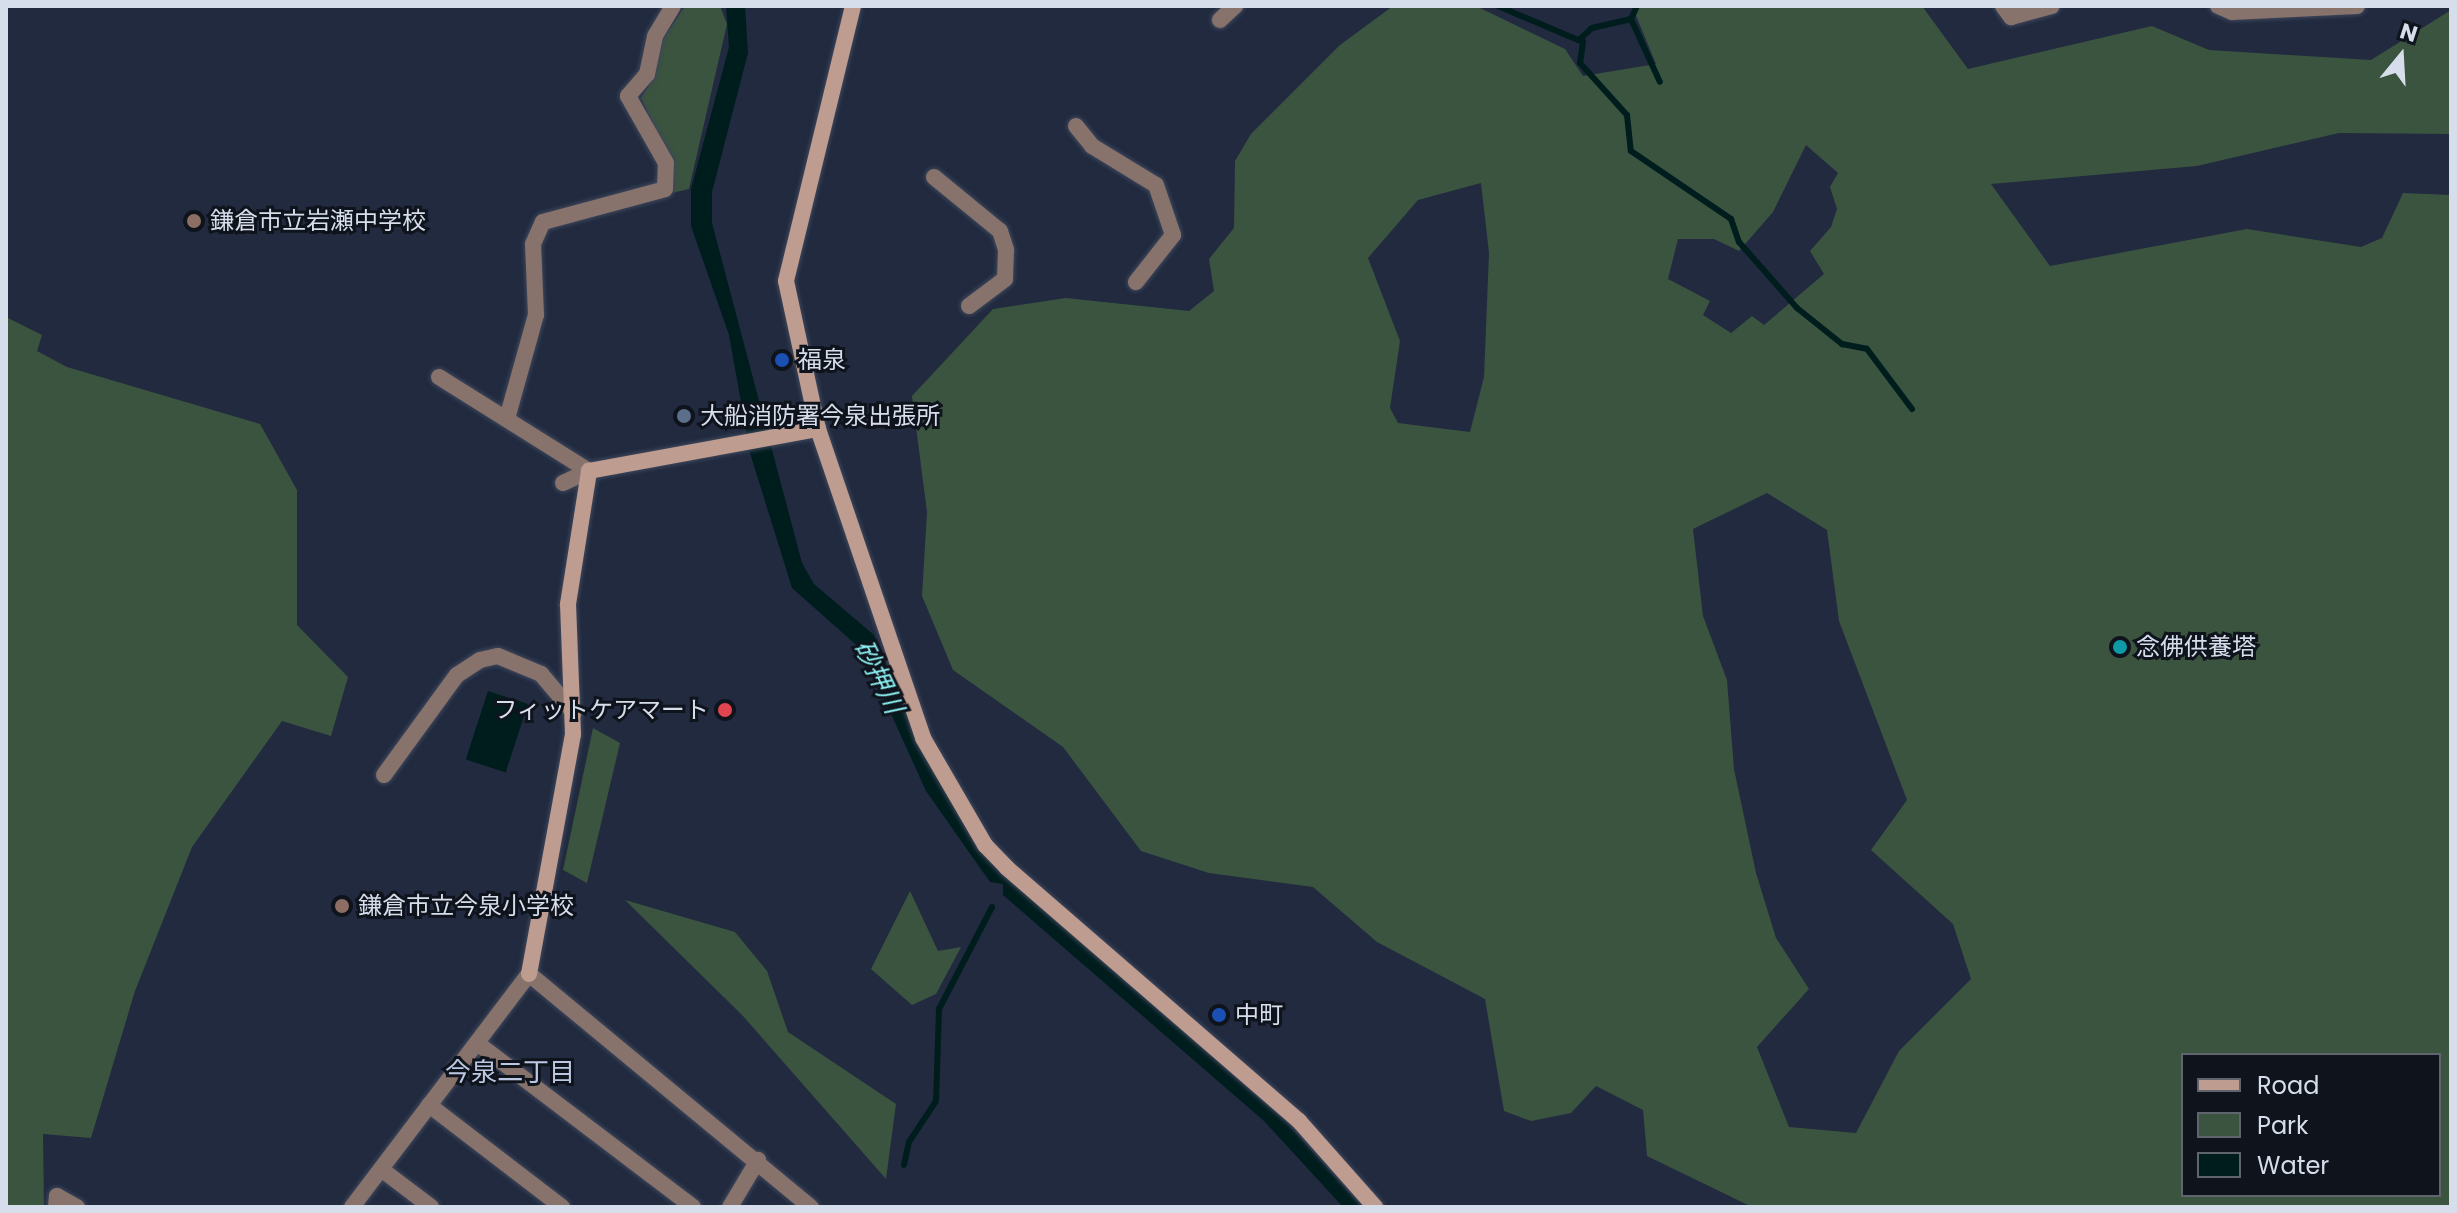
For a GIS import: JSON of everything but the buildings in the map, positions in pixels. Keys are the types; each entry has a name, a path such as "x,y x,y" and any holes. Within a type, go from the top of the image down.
{"street":[{"path":"508,415 536,315 536,233 559,213 665,189 666,163 628,96 647,74 655,36 673,6"},
{"path":"853,6 786,281 818,429 923,738 985,845 1299,1121 1375,1207"},
{"path":"1220,20 1235,6"},
{"path":"2003,6 2011,17 2052,6"},
{"path":"2218,6 2269,9 2357,6"},
{"path":"1076,126 1092,146 1156,185 1173,235 1136,282"},
{"path":"934,177 1000,231 1006,250 1005,279 969,306"},
{"path":"439,377 508,415 589,471"},
{"path":"563,483 589,471 818,429"},
{"path":"352,1207 529,974 575,715 568,604 589,471"},
{"path":"384,775 457,675 480,660 498,656 541,674 575,715"},
{"path":"529,974 758,1160 811,1207"},
{"path":"477,1043 693,1207"},
{"path":"429,1105 562,1207"},
{"path":"730,1207 758,1160"},
{"path":"381,1169 431,1207"},
{"path":"56,1207 57,1196 77,1207"}],"green space":[{"path":"685,6 720,6 727,24 689,189 672,193 670,159 641,98 655,76 656,50"},
{"path":"1393,6 1476,6 1565,49 1583,76 1656,64 1632,6 1922,6 1968,69 2152,26 2209,50 2371,60 2451,10 2451,134 2339,133 2197,166 1991,184 2050,266 2247,229 2361,247 2382,238 2403,193 2451,195 2451,1207 1752,1207 1647,1156 1643,1110 1596,1086 1571,1113 1531,1121 1504,1111 1485,999 1377,942 1313,887 1209,873 1141,851 1063,747 953,670 922,596 927,512 912,396 993,309 1066,298 1189,311 1214,291 1209,259 1234,228 1235,161 1251,134 1340,45","holes":["1806,145 1838,173 1830,187 1837,209 1831,227 1810,251 1824,274 1764,325 1752,316 1731,333 1703,315 1710,301 1668,279 1678,239 1714,239 1739,251 1773,212","1481,183 1489,253 1484,377 1470,432 1398,423 1390,408 1400,341 1368,258 1418,200","1767,493 1827,530 1839,621 1907,800 1871,850 1953,924 1971,979 1899,1051 1856,1133 1789,1127 1757,1047 1809,989 1776,938 1756,873 1734,769 1727,680 1703,616 1693,529"]},
{"path":"6,317 42,335 37,351 67,367 260,424 297,490 297,625 348,677 331,736 282,721 192,847 135,991 91,1138 43,1134 44,1207 6,1207"},
{"path":"593,728 620,743 587,883 563,870"},
{"path":"910,891 938,951 961,947 936,994 912,1005 871,969"},
{"path":"625,900 735,932 767,971 788,1032 896,1104 886,1179 743,1016"}],"water":[{"name":"砂押川","path":"726,6 745,6 748,53 712,192 712,223 802,563 814,584 874,635 932,771 1000,871 1286,1122 1362,1207 1343,1207 1264,1121 1003,895 1003,884 990,882 926,791 862,650 792,588 750,453 729,335 691,226 691,189 729,47"},
{"path":"488,691 528,704 506,772 466,759"}],"waterway":[{"path":"1498,6 1583,42 1580,63 1627,115 1631,151 1731,219 1739,242 1797,308 1842,344 1867,349 1912,409"},
{"path":"1580,39 1592,28 1631,19 1637,6"},
{"path":"1631,19 1660,82"},
{"path":"904,1165 909,1142 936,1101 939,1009 992,907"}],"place":[{"name":"鎌倉市立岩瀬中学校","path":"194,221"},
{"name":"福泉","path":"782,360"},
{"name":"大船消防署今泉出張所","path":"684,416"},
{"name":"念佛供養塔","path":"2120,647"},
{"name":"フィットケアマート","path":"725,710"},
{"name":"鎌倉市立今泉小学校","path":"342,906"},
{"name":"中町","path":"1219,1015"}],"district":[{"name":"今泉二丁目","path":"510,1073"}]}
